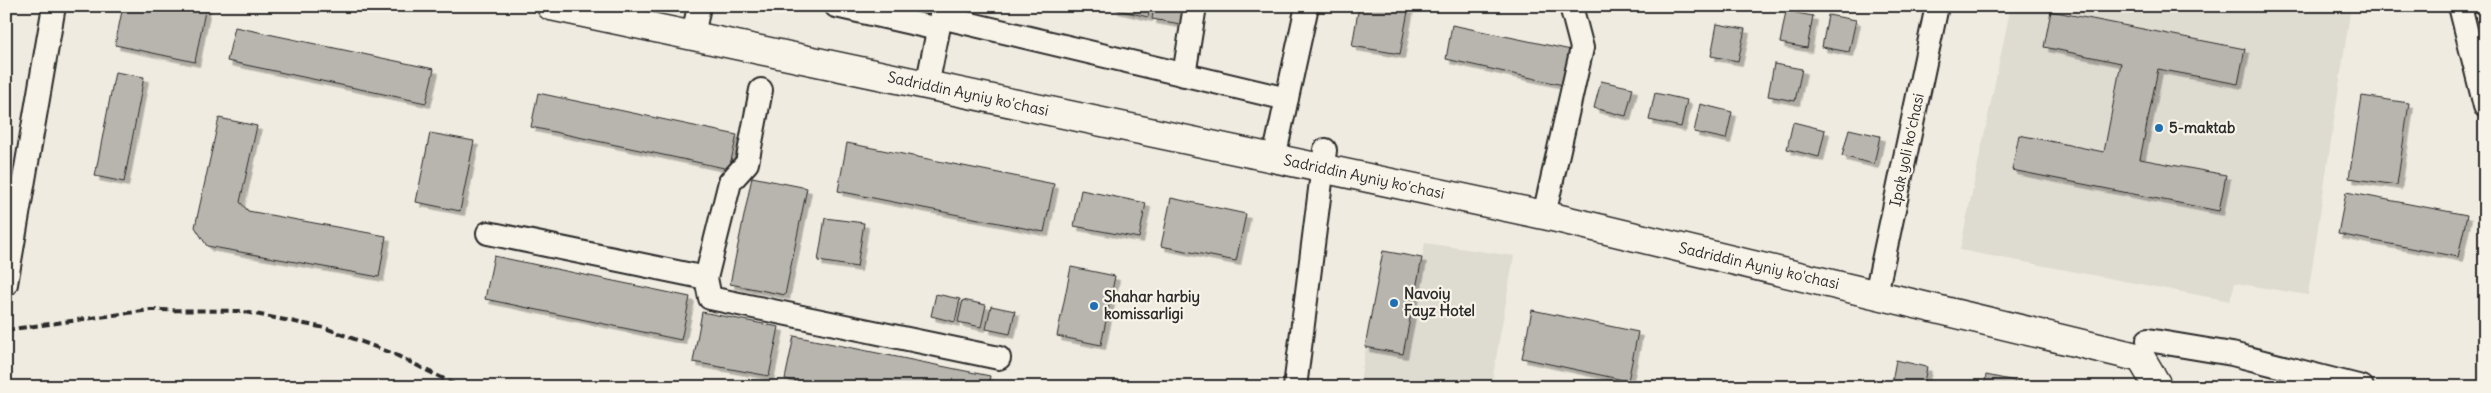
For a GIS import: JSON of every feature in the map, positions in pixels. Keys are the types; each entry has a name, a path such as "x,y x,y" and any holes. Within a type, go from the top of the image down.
{"main road":[{"name":"Sadriddin Ayniy ko'chasi","path":"551,6 696,21"},
{"name":"Sadriddin Ayniy ko'chasi","path":"631,6 929,78 1276,148 1546,207 2145,349"},
{"path":"2145,349 2158,387"},
{"path":"2145,349 2176,387"}],"street":[{"path":"6,284 54,6"},
{"path":"836,6 941,18 1287,100"},
{"path":"1184,75 1195,6"},
{"path":"1276,148 1307,6"},
{"path":"1546,207 1582,48 1571,6"},
{"name":"Ipak yoli ko'chasi","path":"1878,285 1937,6"},
{"path":"2460,6 2485,106"},
{"path":"929,78 941,18"},
{"path":"761,90 747,163 730,182 706,278 710,298 999,358"},
{"path":"1295,387 1323,159"},
{"path":"488,233 706,278"},
{"path":"2145,349 2232,354 2362,387"}],"shaded area":[{"name":"5-maktab","path":"2011,6 2351,6 2308,295 2235,283 2230,301 1960,250"},
{"path":"1425,243 1514,256 1491,387 1359,387 1383,251 1422,258"}],"building":[{"path":"123,6 206,6 195,62 115,45"},
{"path":"1115,6 1151,6 1148,17 1114,9"},
{"path":"1154,6 1190,6 1186,25 1152,19"},
{"path":"1359,6 1409,6 1400,54 1352,46"},
{"path":"1786,11 1813,16 1807,48 1780,43"},
{"path":"2051,11 2245,49 2238,84 2158,69 2140,159 2226,175 2219,211 2012,170 2019,135 2104,152 2121,63 2044,47"},
{"path":"1828,15 1856,20 1849,52 1822,47"},
{"path":"1717,24 1745,29 1738,61 1711,56"},
{"path":"1452,25 1571,50 1563,85 1446,59"},
{"path":"235,27 434,69 426,103 227,61"},
{"path":"1774,64 1802,69 1795,101 1768,96"},
{"path":"115,72 144,77 124,182 95,176"},
{"path":"1601,81 1633,88 1626,116 1594,108"},
{"path":"538,93 737,135 729,169 531,127"},
{"path":"1655,93 1687,100 1681,127 1649,120"},
{"path":"2362,96 2409,103 2397,185 2349,178"},
{"path":"1700,104 1732,112 1726,139 1694,132"},
{"path":"219,118 257,126 240,202 248,211 386,236 379,277 207,246 195,227"},
{"path":"1793,122 1825,130 1819,157 1787,149"},
{"path":"1849,129 1880,136 1874,164 1842,156"},
{"path":"430,133 474,141 460,211 416,202"},
{"path":"847,143 1054,184 1044,232 838,191"},
{"path":"752,177 807,188 785,295 730,284"},
{"path":"1081,190 1146,203 1139,238 1074,226"},
{"path":"2346,192 2467,215 2458,257 2338,234"},
{"path":"1171,198 1246,214 1236,261 1161,246"},
{"path":"825,218 864,223 857,267 818,261"},
{"name":"Navoiy Fayz Hotel","path":"1383,251 1422,258 1403,354 1365,347"},
{"path":"494,256 690,297 681,340 485,299"},
{"path":"1071,267 1115,276 1101,345 1057,336"},
{"path":"936,294 960,299 955,322 931,316"},
{"path":"963,300 986,305 981,327 958,322"},
{"path":"991,306 1015,311 1010,334 986,329"},
{"path":"1532,310 1638,332 1628,381 1522,358"},
{"path":"702,312 779,327 769,376 693,362"},
{"path":"794,336 990,376 988,387 823,387 785,379"},
{"path":"1896,360 1927,367 1923,387 1891,387"},
{"path":"1986,375 2015,381 2014,387 1984,387"}],"railway":[{"path":"6,330 150,310 240,311 325,328 394,354 460,387"}],"place":[{"name":"5-maktab","path":"2159,128"},
{"name":"Navoiy Fayz Hotel","path":"1394,303"},
{"name":"Shahar harbiy komissarligi","path":"1094,306"}]}
